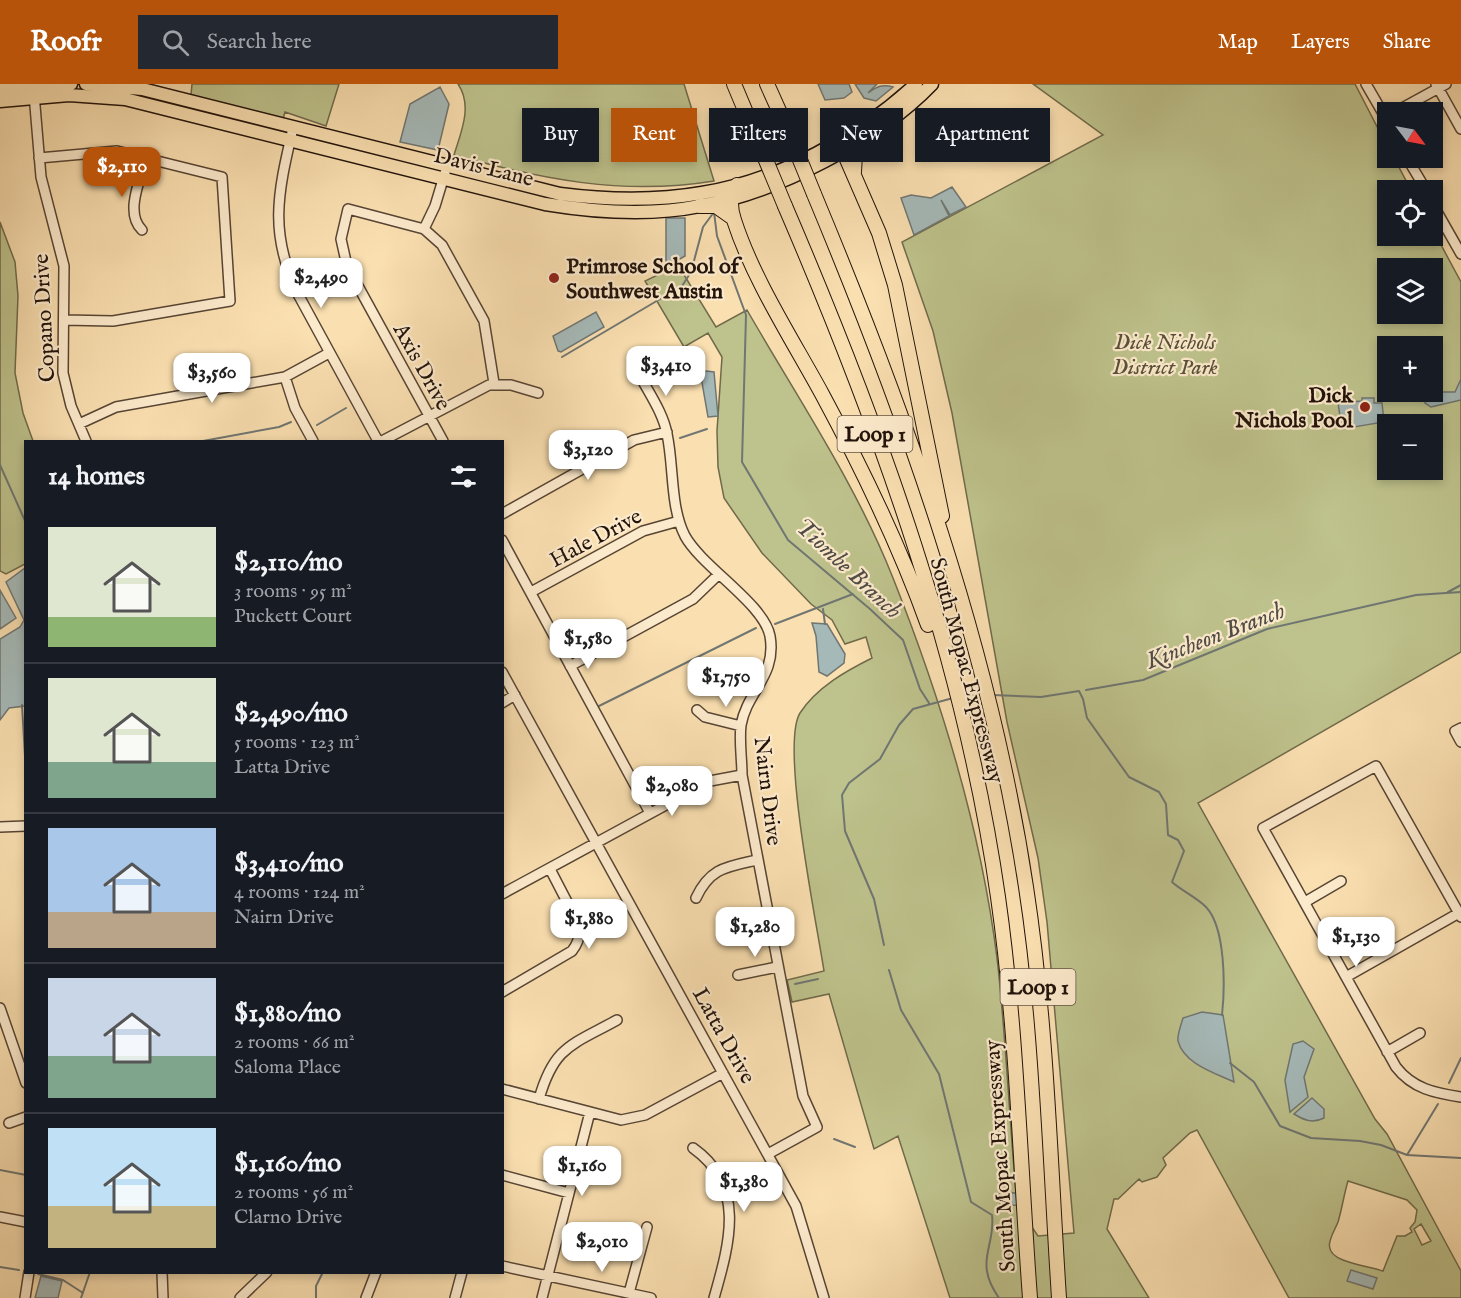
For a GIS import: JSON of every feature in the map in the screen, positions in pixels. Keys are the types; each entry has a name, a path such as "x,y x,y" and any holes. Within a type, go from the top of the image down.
{"highway":[{"name":"South Mopac Expressway","path":"734,84 834,322 874,429 907,526 962,721 987,834 1004,944 1030,1298"},
{"name":"South Mopac Expressway","path":"767,84 814,194 887,377 947,554 992,718 1017,829 1034,950 1059,1298"},
{"path":"849,162 879,233 895,285 947,537 947,554"},
{"path":"854,174 855,162"},
{"path":"734,191 733,218 758,275 872,488 948,671"},
{"path":"700,207 716,206 733,218"}],"main road":[{"name":"Davis Lane","path":"0,101 33,90 71,84"},
{"name":"Davis Lane","path":"86,84 142,89 292,133 568,202 642,210 700,207 820,155"},
{"name":"Davis Lane","path":"889,108 920,87 932,84"},
{"name":"Davis Lane","path":"898,108 920,87"},
{"name":"Davis Lane","path":"0,90 33,90 125,99 292,133"},
{"name":"Davis Lane","path":"568,202 663,198 734,191"}],"street":[{"path":"1366,84 1377,102"},
{"path":"1412,102 1440,85 1461,129"},
{"name":"Copano Drive","path":"33,90 43,186 63,258 63,373 67,394 86,440"},
{"path":"292,133 280,177 278,216 282,252 289,276 329,353 379,440"},
{"path":"39,158 111,151 222,177 230,301 113,321 64,320"},
{"path":"142,230 135,222 134,208 146,158"},
{"path":"445,172 435,206 424,229 446,250 481,313 487,328 494,383"},
{"name":"Axis Drive","path":"424,229 348,209 341,239 346,266 441,440"},
{"path":"1443,222 1461,254"},
{"path":"79,424 116,407 285,377 329,353"},
{"name":"Nairn Drive","path":"638,372 661,415 667,432 679,521 690,543 761,618 770,635 771,654 768,671 741,726 742,775 777,967 805,1103 817,1127 768,1154"},
{"path":"285,377 295,408 312,440"},
{"path":"382,440 494,383 538,393"},
{"path":"504,513 634,440 667,432"},
{"name":"Hale Drive","path":"531,592 643,531 679,521"},
{"path":"504,544 650,813"},
{"path":"570,666 693,599 719,574"},
{"name":"Latta Drive","path":"504,676 799,1214 824,1298"},
{"path":"504,702 515,695"},
{"path":"697,710 705,717 741,726"},
{"path":"1461,728 1455,731 1461,742"},
{"path":"1346,977 1460,915 1376,766 1263,828 1387,1052 1401,1073 1412,1083 1430,1091 1461,1098"},
{"path":"504,893 710,782 742,775"},
{"path":"0,827 24,826"},
{"path":"696,898 704,881 720,869 757,860"},
{"path":"504,991 572,951 577,944 580,930 578,923 550,869"},
{"path":"1305,902 1341,881"},
{"path":"738,975 777,967"},
{"path":"0,1008 24,1077"},
{"path":"539,1099 546,1076 559,1055 617,1020"},
{"path":"1387,1052 1420,1033"},
{"path":"504,1090 621,1120 634,1118 723,1073"},
{"path":"542,1298 590,1112"},
{"path":"9,1123 24,1118"},
{"path":"693,1148 707,1159 722,1185 731,1218 729,1240 714,1298"},
{"path":"504,1176 569,1193"},
{"path":"0,1217 24,1222"},
{"path":"629,1293 647,1227"},
{"path":"504,1266 651,1298"},
{"path":"25,1298 29,1274"},
{"path":"162,1274 163,1298"},
{"path":"240,1298 265,1274"},
{"path":"366,1298 375,1274"},
{"path":"455,1298 461,1274"}],"green space":[{"path":"192,84 339,84 326,126 285,112 283,119 191,95"},
{"path":"458,84 684,84 691,108 611,108 611,162 697,162 697,126 714,181 647,187 582,183 454,155 464,119 465,101"},
{"name":"Dick Nichols District Park","path":"1033,84 1355,84 1377,127 1377,168 1399,168 1406,180 1377,180 1377,246 1442,246 1461,282 1461,652 1198,803 1375,1119 1387,1134 1461,1271 1461,1298 1289,1298 1197,1130 1190,1133 1163,1158 1166,1165 1157,1177 1142,1182 1139,1179 1118,1199 1114,1199 1107,1229 1149,1298 950,1298 898,1136 874,1149 829,994 792,1002 787,980 824,971 797,797 794,760 795,731 800,713 815,695 842,674 872,658 866,637 845,644 832,620 811,604 762,553 724,498 718,467 717,431 722,357 708,333 684,347 645,281 678,265 716,327 747,310 844,475 893,578 927,670 957,765 970,813 990,910 1000,987 1016,1193 1000,1193 1001,1206 1017,1205 1038,1236 1074,1233 1047,922 1038,858 1007,722 952,413 933,331 902,242 1103,135","holes":["1348,1181 1407,1200 1417,1210 1415,1222 1410,1228 1412,1232 1405,1236 1397,1236 1383,1271 1343,1260 1331,1252 1331,1237 1338,1222","1421,1224 1431,1241 1422,1245 1414,1229"]},
{"path":"0,222 15,262 18,296 15,373 23,413 33,440 24,440 24,565 6,574 0,571"}],"shaded area":[{"path":"818,84 849,84 852,92 844,98 825,100"},
{"path":"855,84 877,84 868,93 880,86 893,87 876,101 864,98"},
{"path":"440,87 449,104 438,150 400,142 410,104"},
{"path":"952,187 966,207 950,215 941,200 949,216 914,235 901,198 911,195 931,198"},
{"path":"666,218 685,218 685,256 666,267"},
{"path":"596,312 604,327 561,352 558,351 553,336"},
{"path":"706,371 714,372 718,416 708,417 701,377"},
{"path":"1461,379 1461,400 1431,407 1425,403 1443,402 1443,392 1455,392"},
{"path":"1362,398 1374,398 1374,403 1382,403 1383,414 1377,414 1377,423 1342,429 1338,403 1362,401"},
{"path":"24,569 24,620 6,582"},
{"path":"0,590 16,618 0,629"},
{"path":"24,620 24,706 9,708 0,720 0,639 20,627"},
{"path":"812,623 827,624 845,654 844,663 827,676 819,672 816,636"},
{"path":"1202,1012 1223,1015 1234,1082 1201,1067 1181,1049 1178,1039 1183,1018"},
{"path":"1303,1041 1314,1049 1304,1077 1308,1097 1290,1112 1285,1080 1293,1044"},
{"path":"1312,1098 1324,1109 1324,1118 1308,1121 1294,1114"},
{"path":"1000,1193 1016,1193 1017,1205 1000,1206"},
{"path":"1351,1270 1377,1278 1373,1289 1347,1281"},
{"path":"41,1276 62,1281 58,1298 35,1298"}],"waterway":[{"name":"Tiombe Branch","path":"714,212 717,236 746,315 742,462 788,540 903,640 920,689 929,703"},
{"path":"562,357 682,286 691,272 703,227 714,212"},
{"path":"317,425 346,408"},
{"path":"208,440 279,427 291,422"},
{"path":"680,438 707,429"},
{"path":"0,465 24,519"},
{"name":"Kincheon Branch","path":"1448,592 1461,585"},
{"name":"Kincheon Branch","path":"1086,690 1143,680 1267,629 1416,595 1461,592"},
{"path":"775,624 853,594"},
{"path":"823,609 825,624"},
{"path":"599,706 756,628"},
{"path":"992,695 1041,697 1079,691 1087,718 1129,777 1159,792 1166,804 1168,835 1178,840 1184,851 1172,882 1206,907 1213,917 1221,943 1224,974 1222,1015"},
{"name":"Kincheon Branch","path":"962,696 983,695"},
{"name":"Kincheon Branch","path":"884,945 874,899 845,831 842,795 849,783 880,759 899,725 913,709 953,698"},
{"path":"22,705 24,739"},
{"name":"Kincheon Branch","path":"889,970 901,1010 939,1074 971,1202 992,1215 986,1264 991,1285 999,1298"},
{"path":"795,984 818,979"},
{"path":"1449,1083 1461,1058"},
{"path":"1230,1063 1254,1082 1280,1126 1311,1138 1360,1141 1381,1145 1407,1155 1461,1158"},
{"path":"1407,1155 1438,1104"},
{"path":"834,1139 855,1147"},
{"path":"0,1170 24,1175"},
{"path":"0,1267 19,1270"},
{"path":"38,1274 63,1280 83,1293"},
{"path":"81,1298 89,1274"},
{"path":"316,1298 316,1286 322,1274"}],"place":[{"name":"Primrose School of Southwest Austin","path":"554,278"},
{"name":"Dick Nichols Pool","path":"1365,407"}]}
